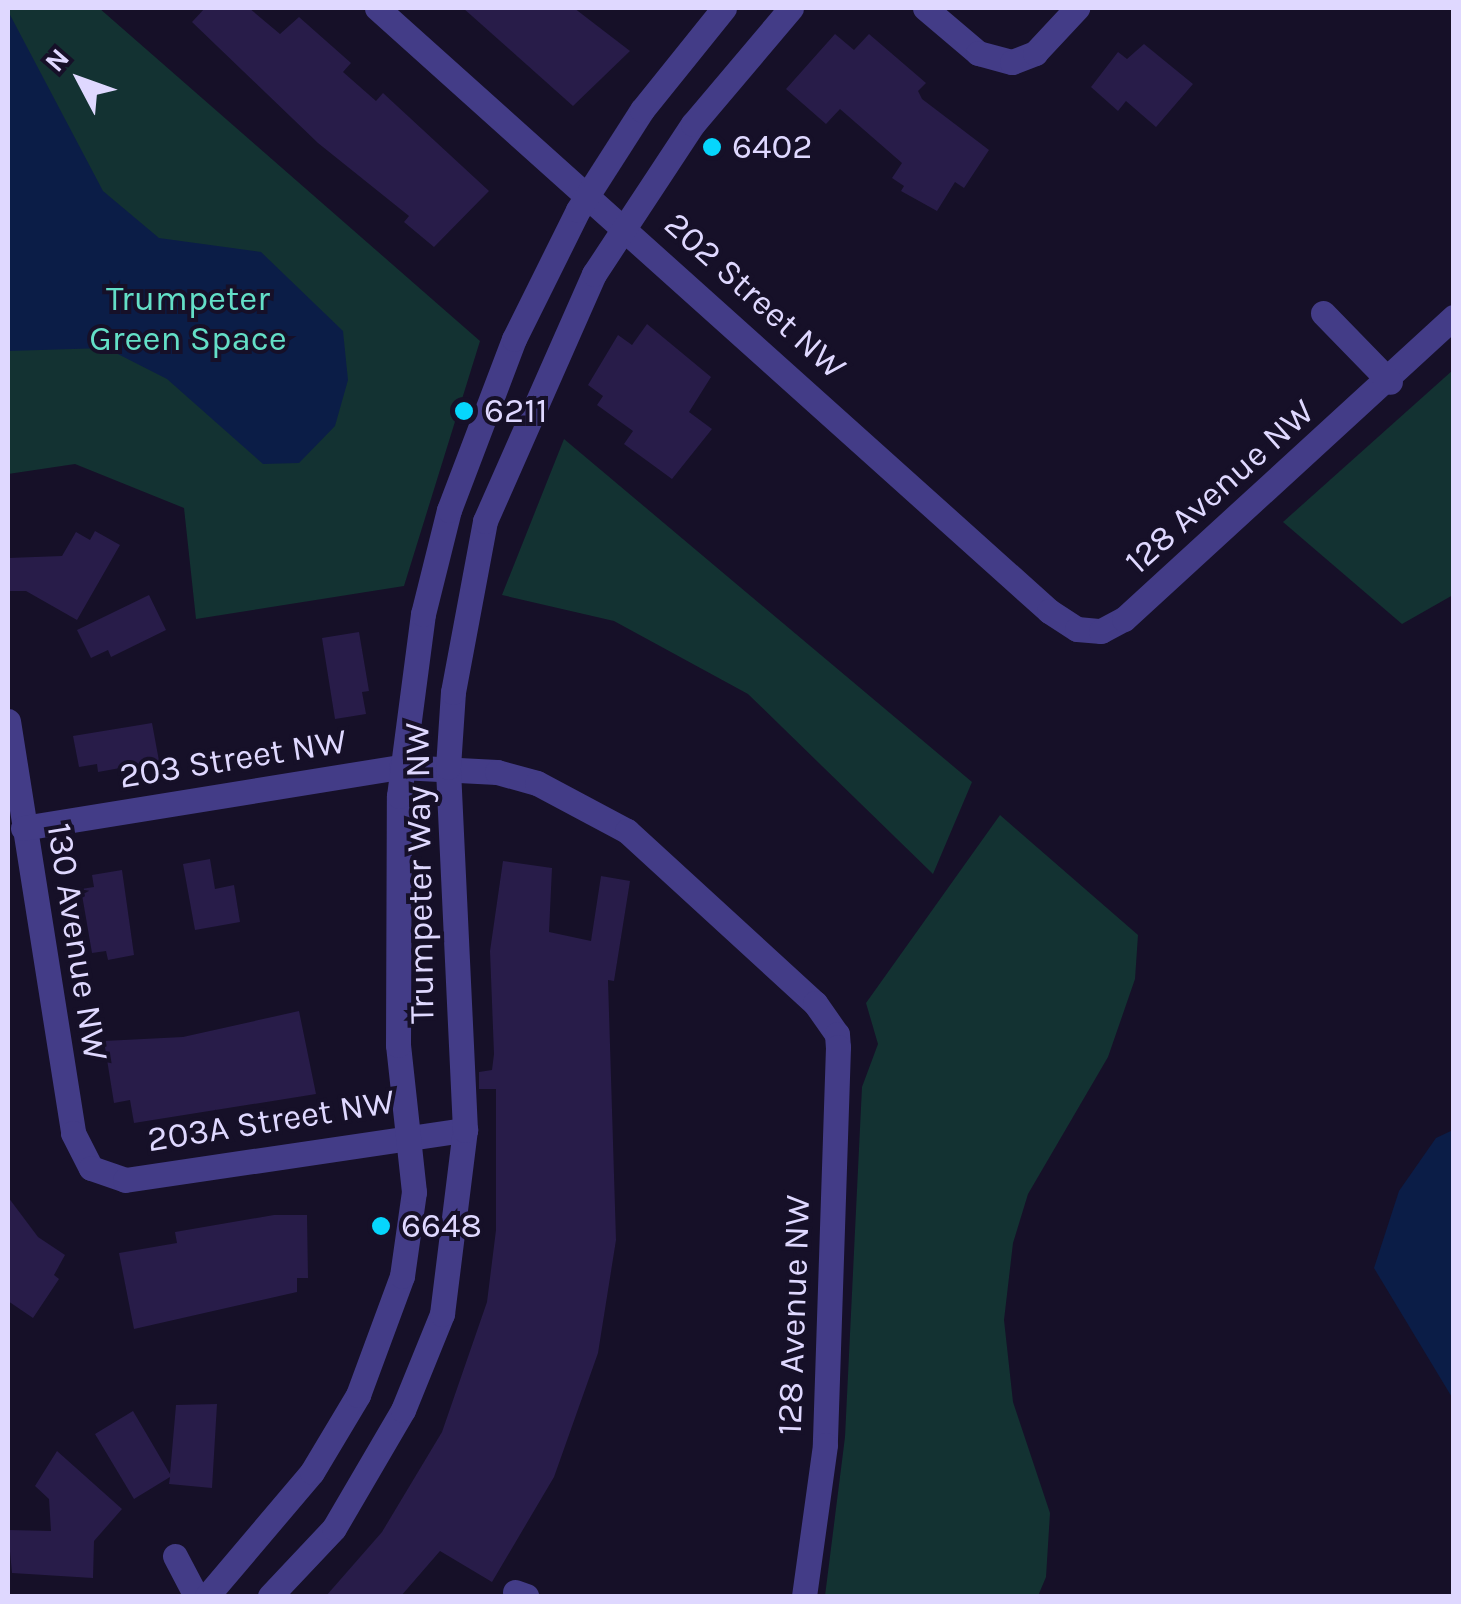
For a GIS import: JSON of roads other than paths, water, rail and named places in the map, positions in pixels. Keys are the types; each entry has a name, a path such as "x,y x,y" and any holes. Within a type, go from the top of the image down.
{"street":[{"name":"202 Street NW","path":"377,8 624,225 1050,611 1088,631"},
{"name":"Trumpeter Way NW","path":"208,1596 312,1472 358,1395 402,1276 414,1192 398,1045 401,768 423,614 449,510 514,339 588,193 642,110 724,8"},
{"name":"Trumpeter Way NW","path":"270,1596 334,1528 403,1410 442,1314 465,1130 450,917 448,767 453,692 485,520 560,345 624,225 693,124 791,8"},
{"path":"925,8 978,52 1012,62 1035,54 1076,8"},
{"path":"1323,313 1390,382"},
{"name":"128 Avenue NW","path":"1088,631 1124,619 1390,382 1454,317"},
{"name":"130 Avenue NW","path":"8,722 72,1133 90,1168"},
{"name":"203 Street NW","path":"23,828 401,768 448,767 537,782 627,832 815,1003 837,1034"},
{"name":"128 Avenue NW","path":"804,1596 825,1445 837,1034"},
{"name":"203A Street NW","path":"90,1168 125,1180 408,1134 465,1130"},
{"path":"175,1556 196,1596"}],"water":[{"path":"8,11 103,191 159,238 261,252 343,331 348,380 335,426 299,463 263,464 167,379 106,348 8,351"},
{"path":"1453,1130 1453,1399 1374,1268 1399,1191 1436,1138"}],"place":[{"name":"6402","path":"712,147"},
{"name":"6211","path":"464,411"},
{"name":"6648","path":"381,1226"}],"park label":[{"name":"Trumpeter Green Space","path":"188,319"}]}
